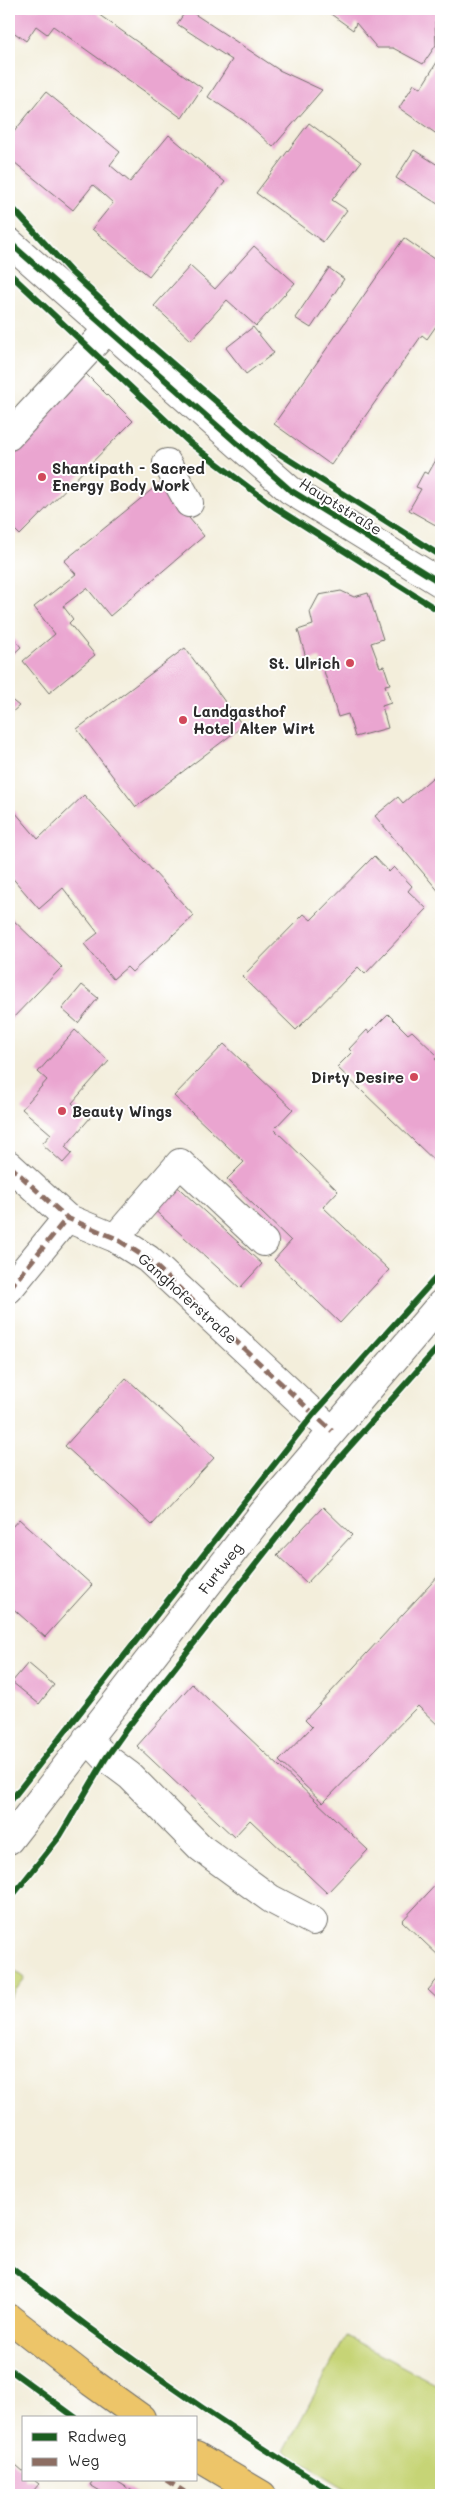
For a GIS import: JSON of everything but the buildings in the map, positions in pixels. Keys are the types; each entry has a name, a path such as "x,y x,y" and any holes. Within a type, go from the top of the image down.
{"main road":[{"path":"9,2318 138,2416"},
{"path":"198,2457 262,2495"}],"street":[{"name":"Hauptstraße","path":"9,242 290,490 441,584"},
{"path":"9,436 108,329"},
{"path":"167,463 189,503"},
{"path":"115,1238 180,1162 264,1242"},
{"name":"Ganghoferstraße","path":"9,1165 67,1218 115,1238 148,1259 332,1431"},
{"path":"9,1289 67,1218"},
{"name":"Furtweg","path":"9,1840 263,1513 441,1304"},
{"path":"87,1738 106,1758 130,1776 201,1848 271,1899 312,1921"}],"green space":[{"path":"12,1968 25,1978 9,1999 9,1972"},
{"path":"346,2336 441,2387 441,2495 356,2495 284,2451"}],"marked path":[{"path":"9,1165 67,1218 115,1238 148,1259 332,1431"},
{"path":"9,1289 67,1218"},
{"path":"169,2482 189,2495"}],"cycle path":[{"path":"9,204 71,272 129,326 269,447 441,556"},
{"path":"9,242 290,490 441,583"},
{"path":"9,273 190,443 276,508 441,612"},
{"path":"9,1803 313,1415 441,1272"},
{"path":"9,1900 60,1836 106,1758 125,1731 336,1462 441,1344"},
{"path":"9,2266 170,2386 253,2442 338,2495"},
{"path":"9,2369 73,2416"}],"place":[{"name":"Shantipath - Sacred Energy Body Work","path":"42,477"},
{"name":"St. Ulrich","path":"350,663"},
{"name":"Landgasthof Hotel Alter Wirt","path":"183,720"},
{"name":"Dirty Desire","path":"414,1077"},
{"name":"Beauty Wings","path":"62,1111"}]}
